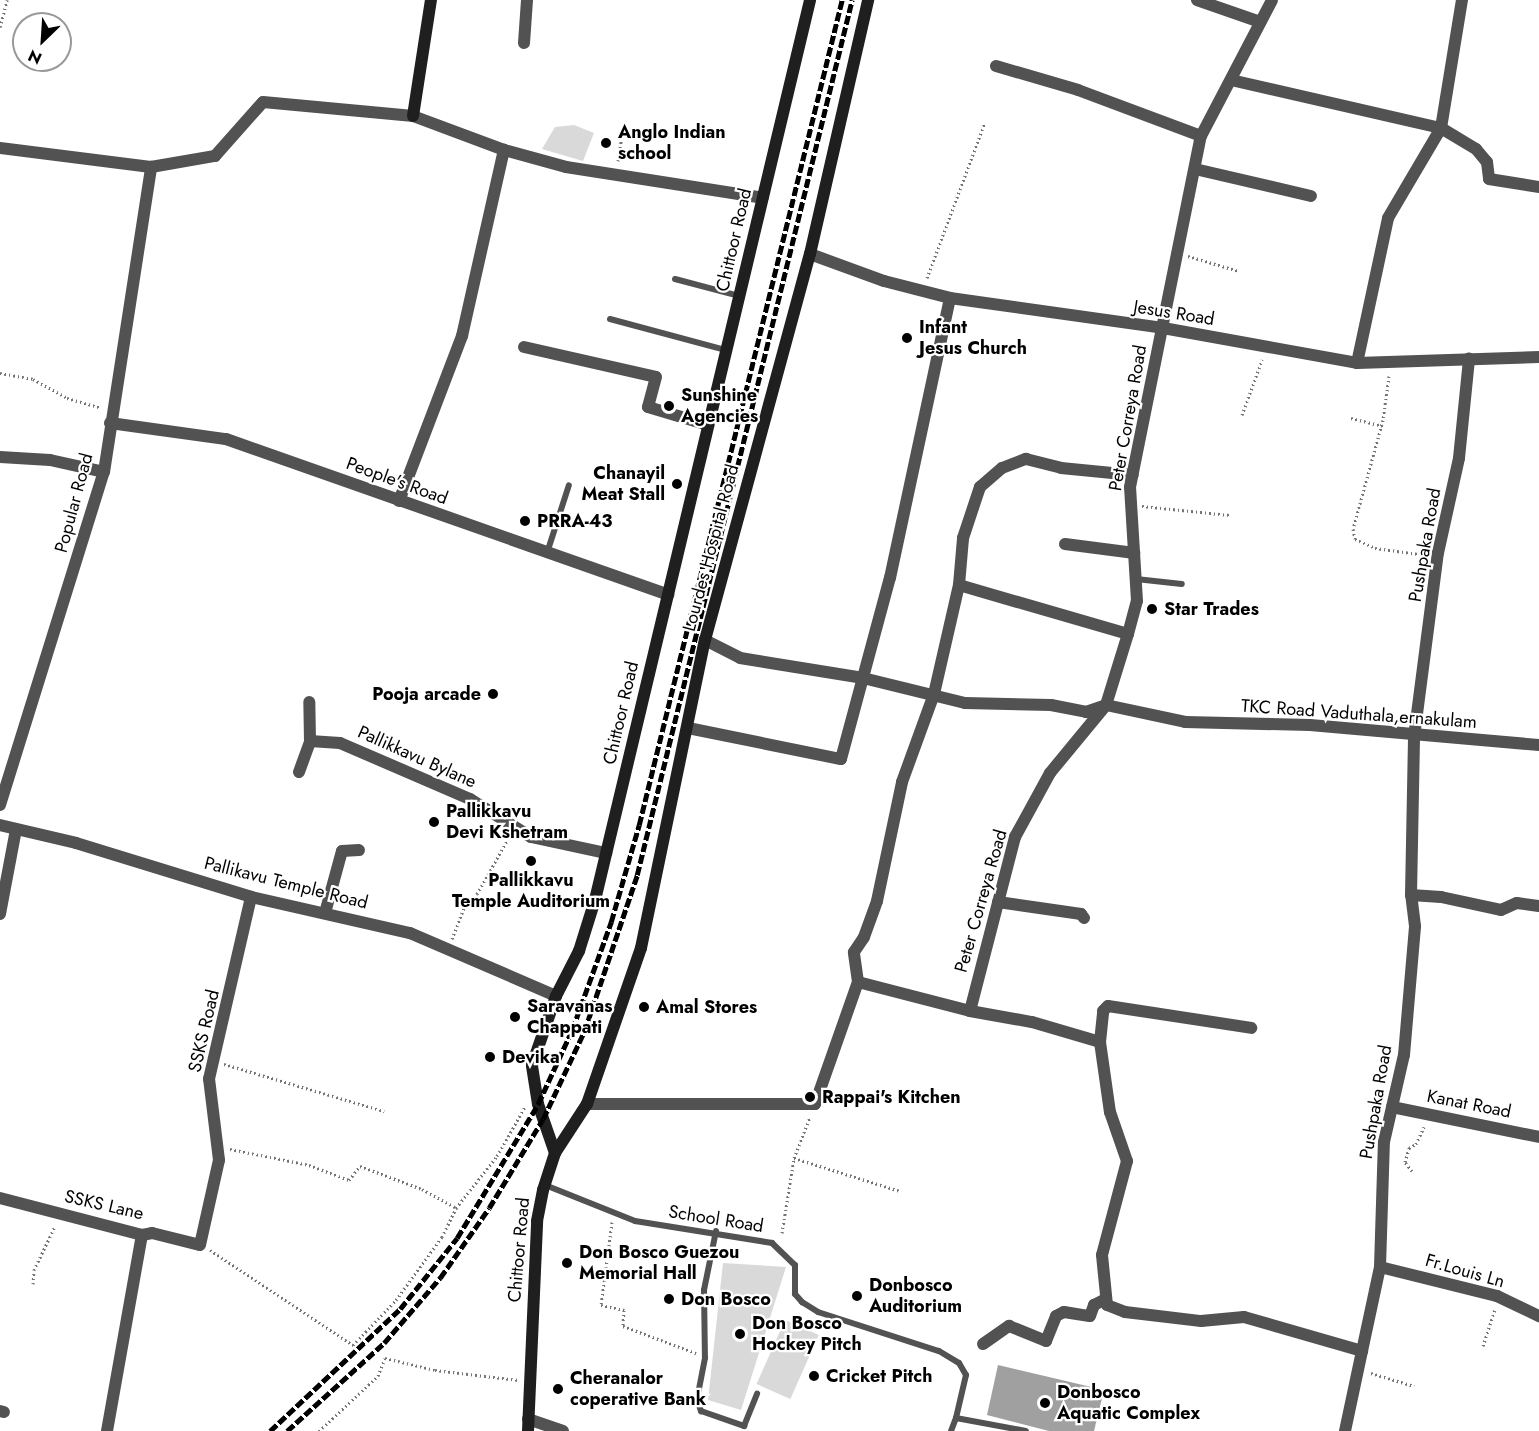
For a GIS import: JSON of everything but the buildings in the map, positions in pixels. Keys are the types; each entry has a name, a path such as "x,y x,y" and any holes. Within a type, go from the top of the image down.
{"main road":[{"path":"413,116 431,0"},
{"name":"Chittoor Road","path":"528,1425 537,1221 544,1185 555,1153 536,1093 532,1065 556,996 579,951 606,853 810,0"},
{"name":"Lourdes Hospital Road","path":"587,1104 641,948 705,640 810,254 868,0"},
{"path":"555,1153 587,1104"}],"street":[{"path":"524,43 526,0"},
{"path":"1197,0 1260,22"},
{"name":"Peter Correya Road","path":"970,1011 1015,837 1050,773 1106,705 1128,634 1137,601 1132,504 1133,475 1201,136 1272,0"},
{"path":"1357,363 1388,218 1441,128 1462,0"},
{"path":"996,66 1078,90 1201,136"},
{"path":"1231,80 1441,128 1476,149 1487,162 1489,179 1539,187"},
{"path":"0,148 151,167 215,156 263,102 413,116 504,150 616,175 763,198"},
{"path":"399,501 462,336 504,150"},
{"name":"Popular Road","path":"0,805 104,472 151,167"},
{"path":"1195,169 1311,196"},
{"name":"Jesus Road","path":"810,254 950,298 1162,328 1357,363 1539,357"},
{"path":"688,728 841,759 890,579 950,298"},
{"path":"524,347 657,377 648,407 708,425"},
{"name":"Pushpaka Road","path":"1345,1431 1380,1267 1384,1142 1404,1055 1415,926 1411,895 1414,736 1438,556 1459,458 1469,360"},
{"name":"People's Road","path":"111,417 226,439 668,595"},
{"path":"0,457 50,460 104,472"},
{"path":"587,1104 815,1104 858,982 854,952 864,937 877,901 902,782 934,694 959,585 963,538 980,487 1002,468 1026,459 1060,468 1133,475"},
{"path":"1065,544 1134,553"},
{"path":"959,585 1128,634"},
{"path":"705,640 740,658 863,678 965,703 1051,705 1086,712 1106,705"},
{"path":"298,772 310,741 309,702"},
{"name":"TKC Road Vaduthala,ernakulam","path":"1106,705 1185,722 1310,725 1414,736 1539,745"},
{"name":"Pallikkavu Bylane","path":"310,741 340,743 470,799 531,837 606,853"},
{"name":"Pallikavu Temple Road","path":"0,825 251,897 410,933 556,996"},
{"path":"0,914 16,829"},
{"path":"325,913 342,851 359,850"},
{"path":"1411,895 1442,897 1502,910 1517,903 1539,906"},
{"name":"SSKS Road","path":"200,1245 218,1148 209,1079 251,897"},
{"path":"998,902 1081,914 1084,918"},
{"path":"858,982 970,1011 1032,1022 1100,1042"},
{"path":"1251,1028 1108,1006 1103,1011 1100,1042 1110,1112 1127,1161 1102,1256 1107,1305 1125,1312 1201,1321 1244,1317 1362,1350"},
{"name":"Kanat Road","path":"1392,1107 1539,1137"},
{"name":"SSKS Lane","path":"0,1198 142,1235 152,1233 200,1245"},
{"path":"107,1431 142,1235"},
{"name":"Fr.Louis Ln","path":"1380,1267 1497,1296 1539,1316"},
{"path":"983,1344 1009,1326 1046,1341 1056,1316 1064,1312 1090,1316 1095,1305 1106,1299"},
{"path":"528,1425 563,1431"}],"lane":[{"path":"675,279 739,296"},
{"path":"610,319 726,350"},
{"path":"547,553 569,485"},
{"path":"1136,579 1182,584"},
{"name":"School Road","path":"544,1185 613,1215 694,1233 716,1231 772,1243 795,1265 795,1294 818,1312 911,1340 959,1363 966,1375 956,1418"},
{"path":"716,1231 704,1290 705,1358 697,1399 701,1411 744,1426 757,1393"},
{"path":"951,1431 956,1418 1026,1431"}],"path":[{"path":"0,27 8,0"},
{"path":"927,292 927,273 985,122"},
{"path":"616,175 623,128"},
{"path":"1178,254 1239,271"},
{"path":"1242,416 1267,347"},
{"path":"1388,362 1382,426 1353,529 1354,538 1375,548 1438,556"},
{"path":"0,373 33,379 67,398 111,417"},
{"path":"1351,418 1382,426"},
{"path":"1132,504 1230,515"},
{"path":"450,950 466,903 477,894 514,826"},
{"path":"214,1061 384,1111"},
{"path":"200,1245 353,1345 396,1300 441,1237 456,1208 473,1191 497,1156 513,1122 536,1093"},
{"path":"782,1233 794,1158 815,1104"},
{"path":"1412,1171 1405,1162 1408,1148 1416,1144 1428,1114"},
{"path":"218,1148 309,1165 349,1180 360,1166 422,1190 456,1208"},
{"path":"794,1158 900,1191"},
{"path":"33,1284 34,1270 55,1230 54,1212"},
{"path":"613,1215 601,1305 624,1310 623,1326 679,1344 705,1358"},
{"path":"1482,1346 1493,1325 1497,1296"},
{"path":"319,1431 378,1376 385,1358 426,1369 529,1382"},
{"path":"1358,1369 1414,1386"}],"shaded area":[{"path":"574,125 594,133 583,161 542,149 555,127"},
{"name":"Don Bosco Hockey Pitch","path":"723,1263 786,1267 741,1410 708,1400"},
{"path":"785,1320 819,1335 790,1399 757,1384"},
{"name":"Donbosco Aquatic Complex","path":"998,1365 1104,1390 1094,1431 1049,1431 987,1415"}],"railway":[{"path":"270,1431 400,1309 457,1238 538,1104 572,1030 611,922 639,825 842,0"},
{"path":"287,1431 384,1343 440,1278 489,1208 543,1119 584,1032 637,875 852,0"}],"place":[{"name":"Anglo Indian school","path":"606,143"},
{"name":"Infant Jesus Church","path":"907,338"},
{"name":"Sunshine Agencies","path":"669,406"},
{"name":"Chanayil Meat Stall","path":"677,484"},
{"name":"PRRA-43","path":"525,521"},
{"name":"Star Trades","path":"1152,609"},
{"name":"Pooja arcade","path":"493,694"},
{"name":"Pallikkavu Devi Kshetram","path":"434,822"},
{"name":"Pallikkavu Temple Auditorium","path":"531,861"},
{"name":"Amal Stores","path":"644,1007"},
{"name":"Saravanas Chappati","path":"515,1017"},
{"name":"Devika","path":"490,1057"},
{"name":"Rappai's Kitchen","path":"810,1097"},
{"name":"Don Bosco Guezou Memorial Hall","path":"567,1263"},
{"name":"Donbosco Auditorium","path":"857,1296"},
{"name":"Don Bosco","path":"669,1299"},
{"name":"Don Bosco Hockey Pitch","path":"740,1334"},
{"name":"Cricket Pitch","path":"814,1376"},
{"name":"Cheranalor coperative Bank","path":"558,1389"},
{"name":"Donbosco Aquatic Complex","path":"1045,1403"}]}
